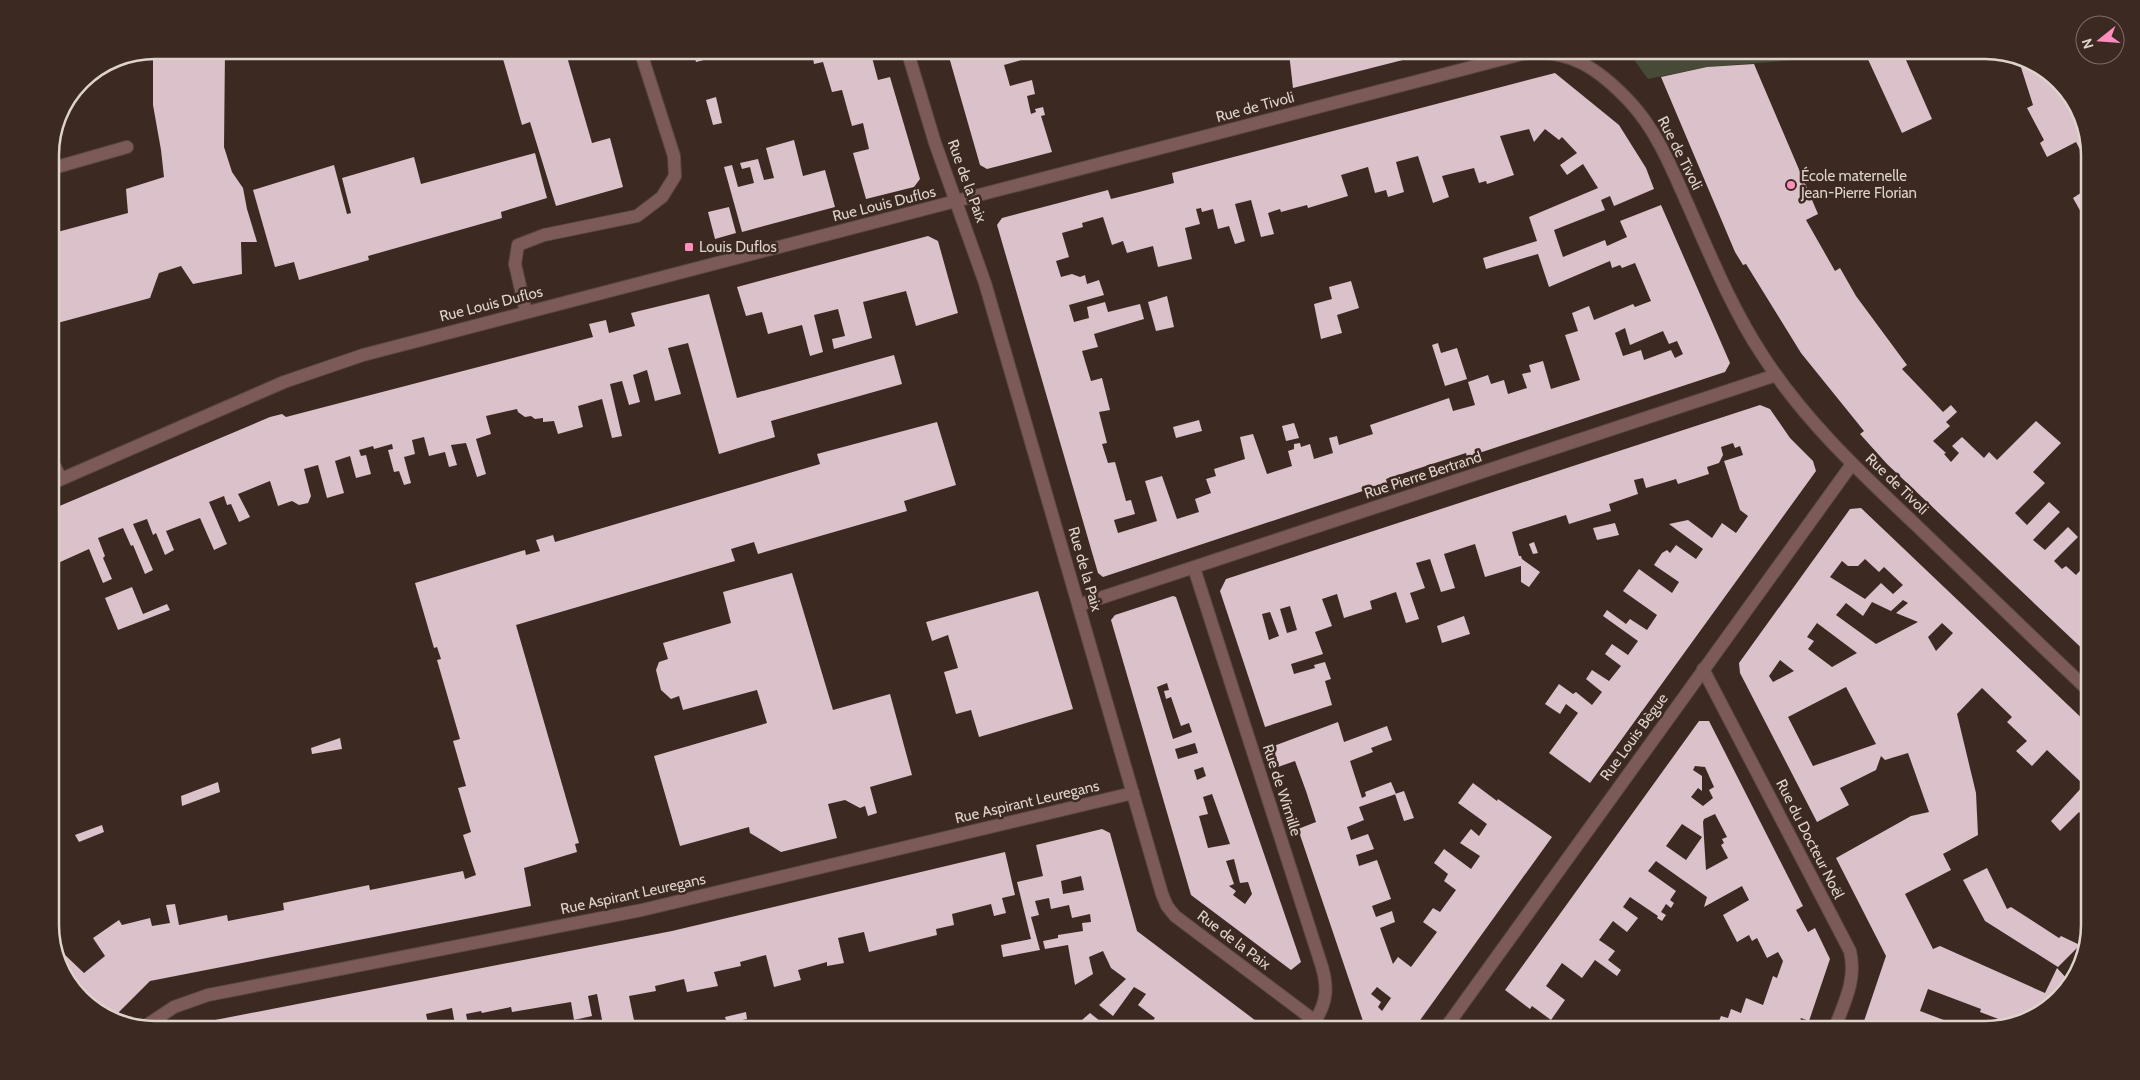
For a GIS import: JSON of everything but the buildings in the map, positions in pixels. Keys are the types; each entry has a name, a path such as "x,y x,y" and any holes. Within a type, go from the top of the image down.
{"street":[{"path":"526,312 515,264 518,245 544,235 637,216 662,197 675,176 674,156 643,59"},
{"name":"Rue de la Paix","path":"910,59 926,116 985,283 1167,906 1175,916 1199,935 1315,1021"},
{"name":"Rue de Tivoli","path":"956,202 1503,59"},
{"name":"Rue de Tivoli","path":"1573,59 1594,70 1609,82 1645,120 1665,154 1734,307 1776,375 1799,406 1852,464 2081,683"},
{"path":"59,166 127,147"},
{"name":"Rue Louis Duflos","path":"59,481 311,372 391,346 956,202"},
{"name":"Rue Pierre Bertrand","path":"1079,605 1776,375"},
{"name":"Rue Louis Bègue","path":"1450,1021 1852,464"},
{"name":"Rue de Wimille","path":"1194,568 1322,967 1326,983 1326,998 1315,1021"},
{"name":"Rue du Docteur Noël","path":"1703,669 1850,951 1853,963 1852,980 1837,1021"},
{"name":"Rue Aspirant Leuregans","path":"153,1021 174,1006 208,995 642,910 1133,794"}],"green space":[{"path":"1634,59 1807,59 1707,67 1648,79"}],"place":[{"name":"École maternelle Jean-Pierre Florian","path":"1791,185"},
{"name":"Louis Duflos","path":"689,247"}]}
